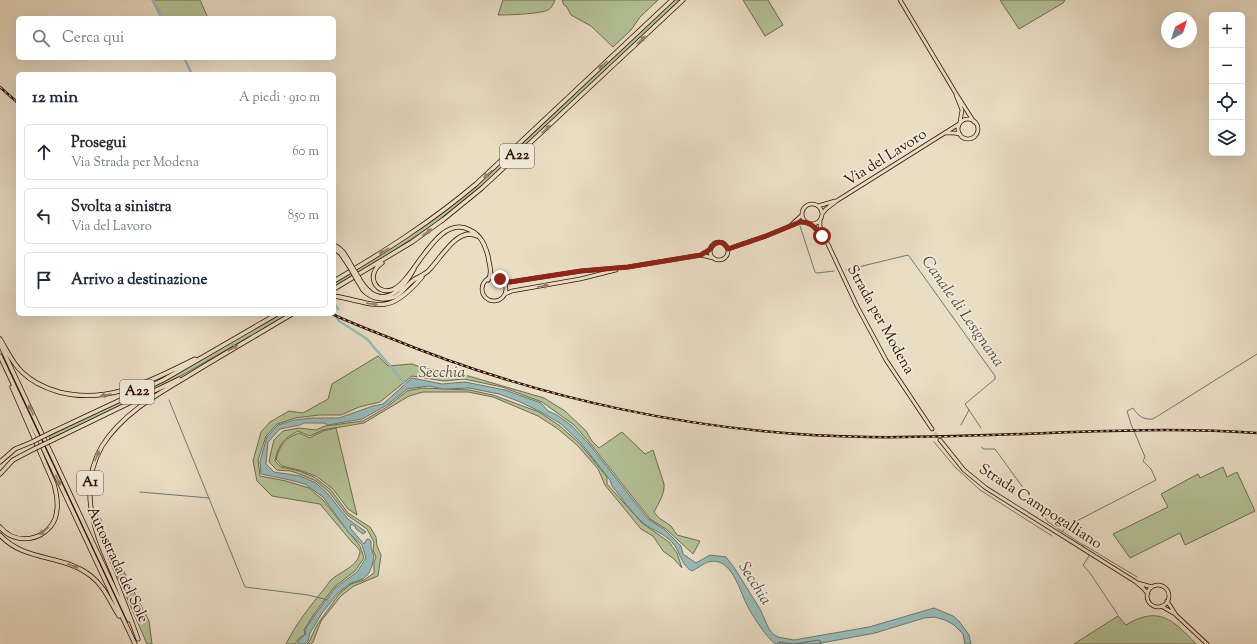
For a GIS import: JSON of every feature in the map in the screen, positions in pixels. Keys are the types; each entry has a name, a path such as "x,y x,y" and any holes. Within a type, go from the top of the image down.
{"highway":[{"name":"A22","path":"336,280 372,258 454,203 672,0"},
{"name":"A22","path":"336,288 412,242 444,219 482,188 683,0"},
{"path":"412,242 405,249 376,268 373,273 374,282 377,286 383,290 389,291 394,289 400,284 438,238 452,228 461,227 467,228 478,235 482,241 487,254 491,274 488,280"},
{"path":"336,296 374,305 393,302 402,297 430,269 456,239 472,234 482,241"},
{"path":"336,246 343,252 367,294 374,298 386,299 397,295 423,275"},
{"path":"336,250 350,265"},
{"path":"336,276 361,262 372,258"},
{"path":"358,279 371,293 379,296 391,295 399,291 409,279 420,260"},
{"path":"491,274 496,278"},
{"name":"A22","path":"0,462 15,449 163,380 274,316"},
{"path":"0,474 13,460 88,422 161,388 289,316"},
{"path":"0,339 18,367 33,381 58,392 86,396 110,394 136,387 220,347"},
{"name":"Autostrada del Sole","path":"0,344 141,644"},
{"name":"Autostrada del Sole","path":"0,356 135,644"},
{"name":"A1","path":"0,527 15,538 28,539 37,536 46,531 56,517 57,504 52,480 16,397 5,367"},
{"name":"A1","path":"138,639 128,609 101,546 94,523 90,497 92,471 102,446 111,433 126,418 147,402 199,368"},
{"path":"0,535 9,544 22,551 74,567 91,576 107,593 128,630"}],"main road":[{"path":"900,0 974,122"},
{"path":"955,92 962,110 958,130 960,134"},
{"path":"960,123 966,119 974,122"},
{"name":"Via del Lavoro","path":"945,134 950,132 960,134 967,138 974,136 977,129 974,122"},
{"name":"Via del Lavoro","path":"822,214 838,200 945,134 960,123"},
{"name":"Via del Lavoro","path":"788,227 802,215 803,210 807,206 811,204 818,206 838,200"},
{"path":"818,206 822,214 820,226 826,240"},
{"path":"802,215 806,222 811,224 826,240"},
{"path":"811,224 820,220"},
{"name":"Via del Lavoro","path":"713,258 718,260 725,259 729,253 728,249 806,222"},
{"name":"Strada per Modena","path":"826,240 857,306 886,360 932,428"},
{"path":"628,267 580,279 512,291 496,301 492,301 487,298 483,287 488,280 496,278 510,282 581,271 628,267 701,255 711,249 714,244 719,242 726,244 728,249"},
{"path":"711,249 710,254 713,258"},
{"path":"701,255 713,258"},
{"path":"503,281 506,286 505,294"},
{"name":"Strada Campogalliano","path":"940,440 964,470 986,488 1136,582"},
{"path":"1136,582 1152,587 1160,585 1166,588 1169,594 1167,601 1162,606"},
{"path":"1136,582 1148,594"},
{"path":"1152,587 1148,594 1148,599 1151,604 1162,606 1176,615 1207,644"},
{"path":"1167,601 1176,615"}],"green space":[{"path":"152,0 200,0 207,16 160,16"},
{"path":"503,0 555,0 548,10 524,14 498,15"},
{"path":"562,0 658,0 640,17 631,30 613,47 591,26 571,15"},
{"path":"673,0 680,0 505,166 473,193 434,224 392,252 336,286 336,281 348,275 471,190"},
{"path":"743,0 768,0 783,25 765,36"},
{"path":"1000,0 1065,0 1063,3 1019,29"},
{"path":"277,316 286,316 165,385 50,439 49,436 163,381"},
{"path":"378,356 388,366 412,364 423,368 458,373 544,398 565,411 586,431 592,441 599,448 622,432 645,454 653,450 664,484 662,495 654,512 659,518 671,526 677,535 700,541 693,554 666,529 650,519 574,425 542,402 502,387 464,379 444,381 412,376 380,402 359,407 341,415 319,415 295,418 277,424 266,436 258,460 260,476 286,481 309,488 323,500 360,546 364,558 355,571 334,587 304,630 305,634 299,638 295,644 286,644 294,629 329,582 353,565 359,556 360,551 320,504 272,496 257,481 253,461 261,432 270,422 289,411 303,413 328,399 332,384"},
{"path":"422,388 469,390 493,395 539,412 560,426 580,444 607,477 607,484 642,523 669,542 677,553 682,568 674,559 663,551 653,536 641,529 605,485 598,469 578,446 558,429 538,416 493,397 468,392 423,392 409,396 364,423 323,430 310,436 298,431 285,439 280,446 275,461 281,467 299,471 314,477 331,490 348,513 370,527 376,537 377,546 381,555 378,576 354,586 341,596 321,621 313,642 311,644 307,644 317,625 339,594 351,584 364,580 374,573 374,562 376,557 373,550 374,542 367,529 347,515 329,492 316,481 291,471 277,470 269,462 274,440 283,431 299,428 316,430 325,426 363,421 387,407 407,391"},
{"path":"336,428 357,515 348,509 333,489 316,476 282,466 276,459 279,450 290,437 299,433 310,438 323,431"},
{"path":"1223,467 1227,477 1237,472 1255,511 1185,545 1180,533 1130,558 1113,534 1168,507 1161,494 1198,474 1200,478"},
{"path":"97,515 101,519 102,531 109,549 119,562 149,621 152,644 147,644 107,552 95,518"},
{"path":"1118,616 1126,625 1148,616 1165,618 1180,628 1196,644 1074,644"}],"water":[{"path":"412,378 442,384 465,382 505,390 541,403 548,411 557,415 572,426 589,444 648,519 665,530 681,546 683,554 696,563 710,555 726,557 760,609 769,629 778,637 794,640 869,627 934,608 953,616 959,621 969,635 971,644 965,644 963,634 954,625 945,620 934,617 924,618 875,633 816,644 776,644 765,633 753,616 729,569 716,561 708,562 692,571 689,569 672,542 638,518 612,486 610,480 581,443 561,424 541,412 499,394 469,388 443,389 429,386 407,389 387,405 362,419 328,425 324,423 304,423 280,429 268,442 266,464 274,472 300,476 316,483 328,494 348,519 366,532 363,534 351,524 350,528 364,544 367,539 371,541 371,548 374,556 369,573 363,579 351,583 338,593 322,613 310,633 308,641 305,644 297,644 306,634 305,630 335,588 357,572 366,558 362,545 349,533 323,497 305,484 261,474 260,461 267,437 278,425 294,420 339,418 383,404"}],"waterway":[{"path":"153,0 161,16"},
{"path":"185,60 191,72"},
{"name":"Canale di Lesignana","path":"800,226 815,272 834,271"},
{"name":"Canale di Lesignana","path":"846,270 909,256 995,376 995,379 965,404 981,428"},
{"path":"337,318 339,321 367,339 407,386"},
{"path":"1062,532 1067,526 1156,480 1151,469 1143,461 1145,457 1127,411 1133,408 1142,417 1153,419 1257,354"},
{"path":"169,400 245,587 308,595 328,600"},
{"path":"961,425 969,410"},
{"path":"934,442 955,467 980,490 1052,536"},
{"name":"Canale di Lesignana","path":"982,447 983,449 995,449 1048,522 1083,545 1085,549"},
{"path":"140,492 209,498"},
{"path":"1084,545 1137,577"},
{"name":"Canale di Lesignana","path":"1087,552 1089,556 1083,565 1118,615"}],"tunnel":[{"path":"932,429 940,440"}],"railway":[{"path":"0,87 16,101"},
{"path":"336,316 443,358 502,378 562,395 683,421 745,429 807,435 869,437 966,436 1160,430 1257,433"}],"route":[{"path":"500,279 510,282 581,271 628,267 701,255 711,249 717,242 726,244 728,249 800,222 811,224 822,236"}],"water label":[{"name":"Secchia","path":"442,373"},
{"name":"Secchia","path":"754,584"}]}
